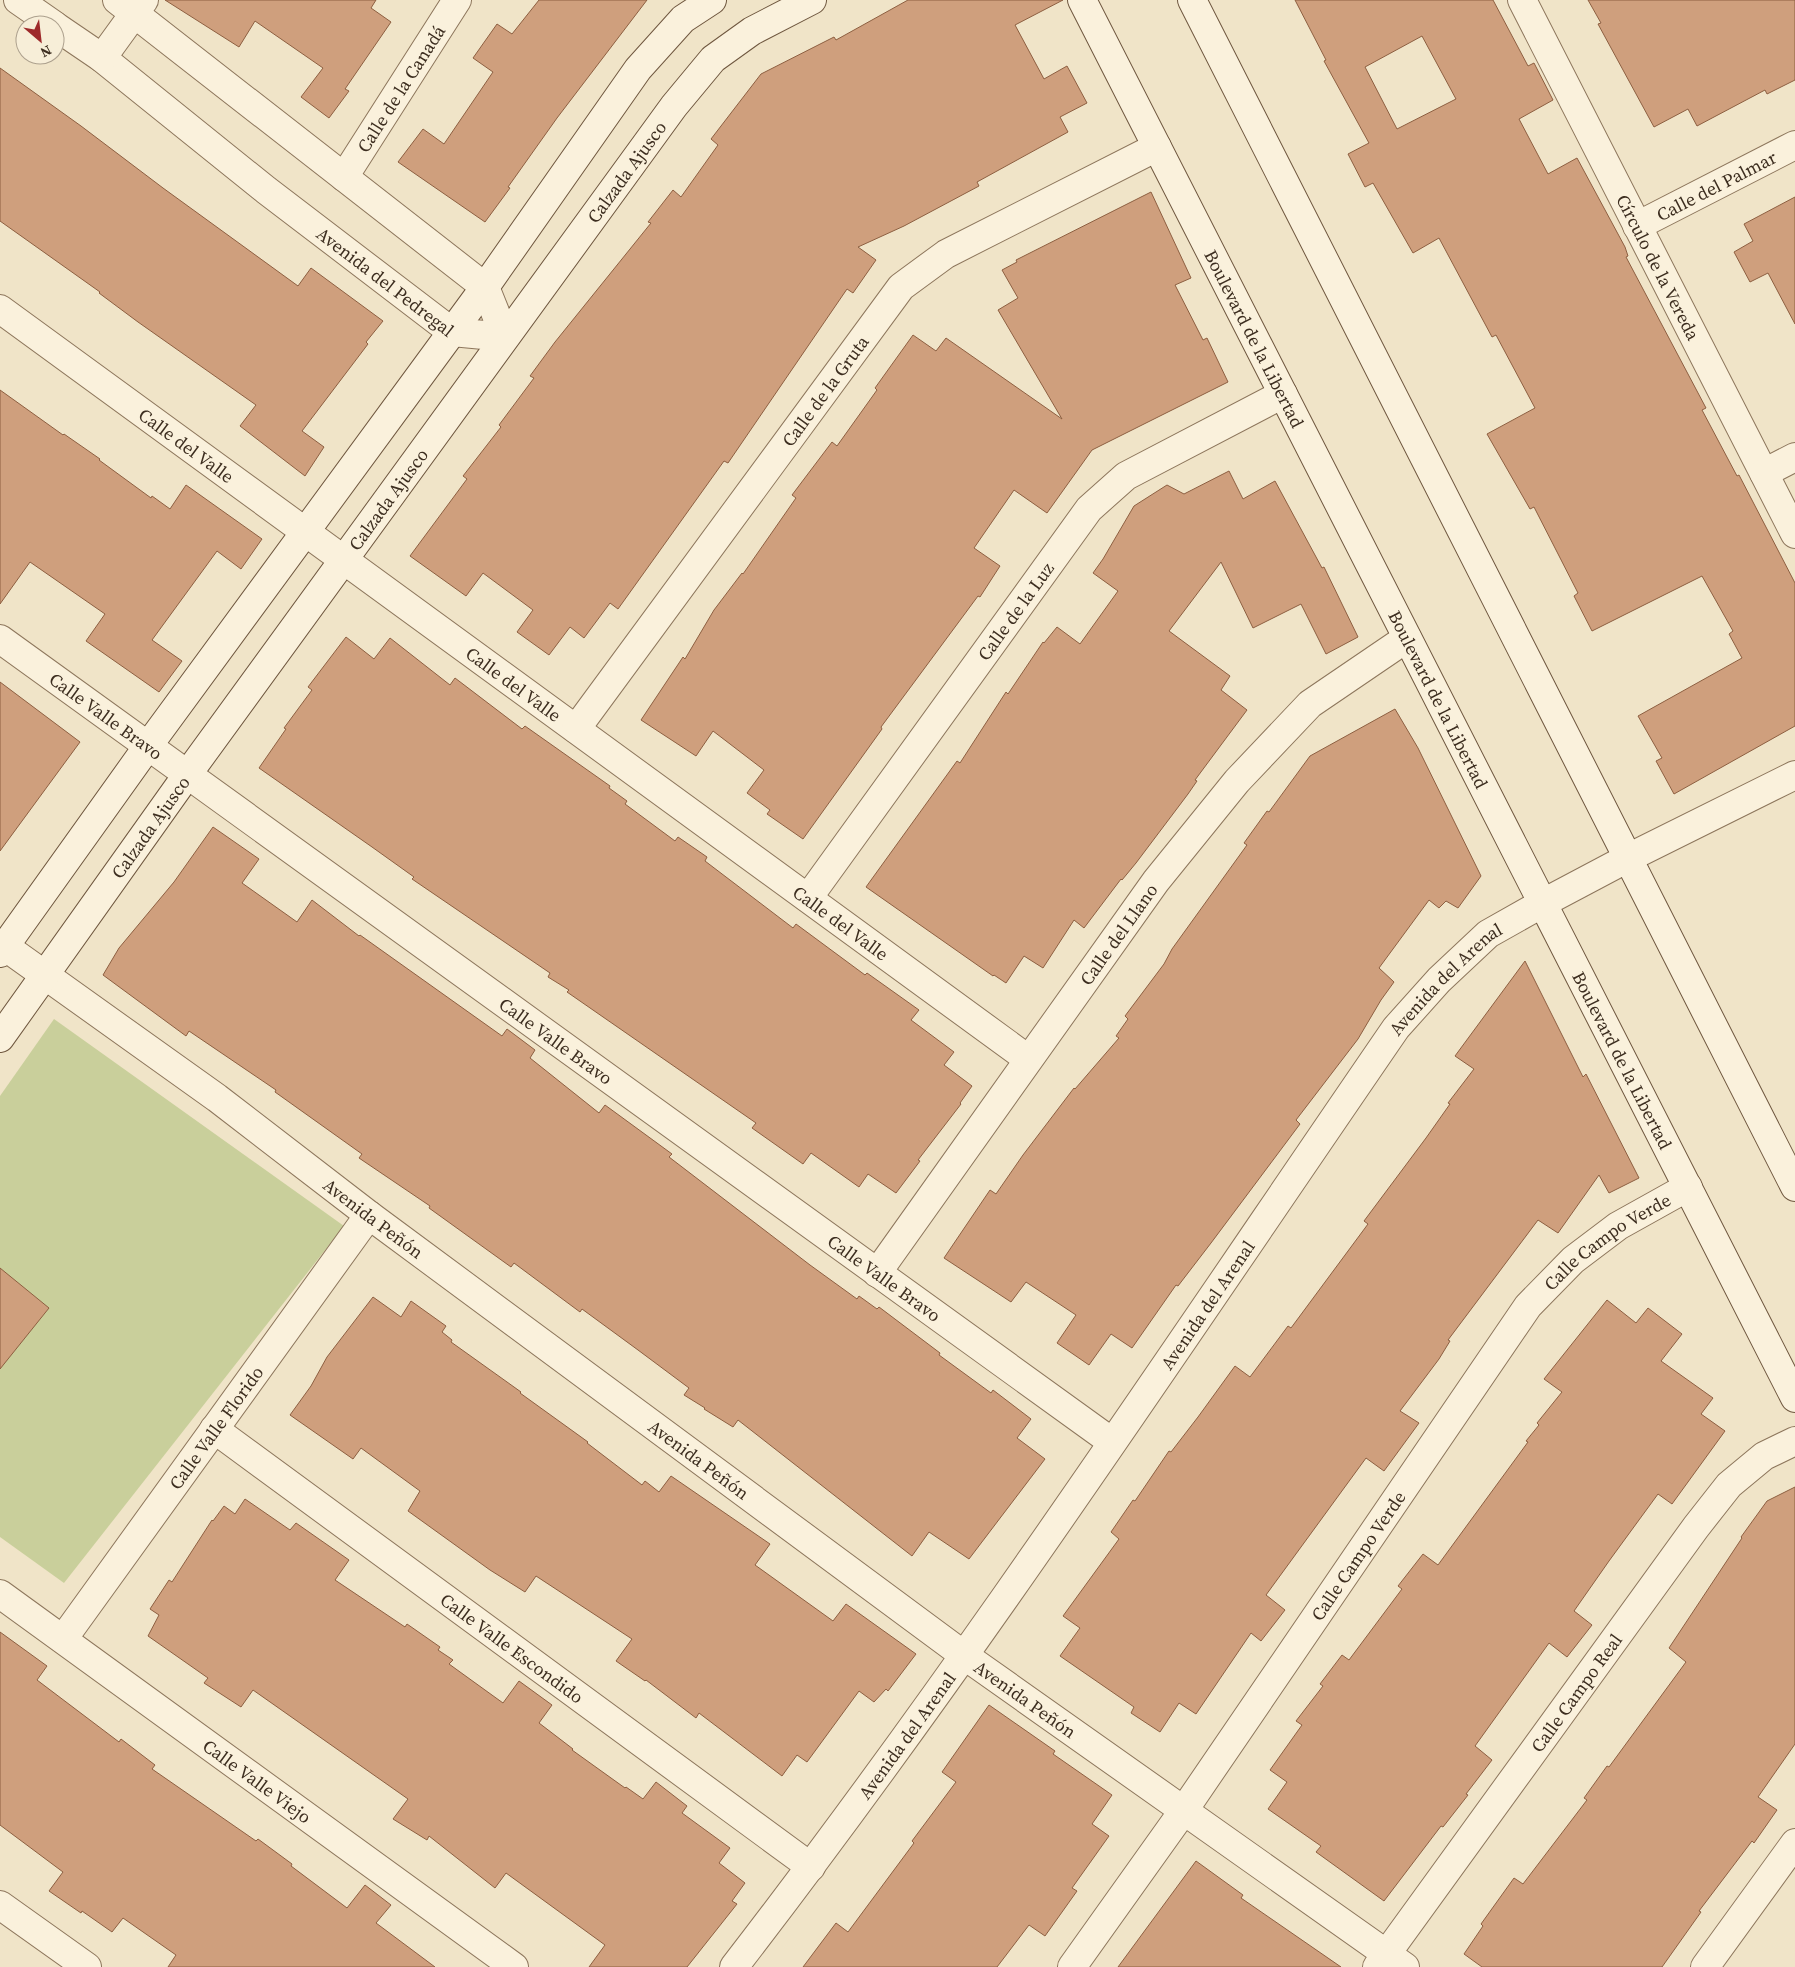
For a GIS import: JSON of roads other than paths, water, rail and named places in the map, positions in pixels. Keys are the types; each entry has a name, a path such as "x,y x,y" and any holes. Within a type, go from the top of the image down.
{"street":[{"name":"Avenida del Pedregal","path":"18,0 40,15"},
{"name":"Calle de la Canadá","path":"344,177 457,0"},
{"path":"1,948 485,287 638,69 683,19 712,0"},
{"name":"Calzada Ajusco","path":"0,1038 187,774 674,106 713,59 752,32 812,0"},
{"name":"Boulevard de la Libertad","path":"1082,0 1795,1398"},
{"path":"1192,0 1795,1188"},
{"name":"Círculo de la Vereda","path":"1522,0 1795,534"},
{"path":"102,58 132,4 344,177 485,287 505,337"},
{"name":"Avenida del Pedregal","path":"65,33 102,58 266,190 452,332 505,337"},
{"name":"Calle del Palmar","path":"1637,226 1795,145"},
{"name":"Calle de la Gruta","path":"576,729 901,287 946,254 1157,147"},
{"name":"Calle del Valle","path":"0,309 1028,1059"},
{"name":"Calle de la Luz","path":"808,898 1089,508 1126,476 1283,394"},
{"path":"1764,473 1795,457"},
{"name":"Calle del Llano","path":"877,1273 1156,881 1237,781 1310,704 1407,638"},
{"name":"Calle Valle Bravo","path":"0,639 1112,1442"},
{"name":"Avenida del Arenal","path":"734,1967 811,1867 965,1656 1396,1028 1439,980 1488,934 1628,858 1795,775"},
{"name":"Avenida Peñón","path":"1,948 45,975 217,1098 369,1215 965,1656 1184,1810 1389,1963"},
{"name":"Calle Campo Verde","path":"1072,1967 1184,1810 1528,1306 1573,1260 1618,1226 1688,1187"},
{"name":"Calle Valle Florido","path":"63,1639 369,1215"},
{"name":"Calle Valle Escondido","path":"214,1429 811,1867"},
{"name":"Calle Campo Real","path":"1389,1963 1684,1543 1718,1499 1729,1485 1764,1456 1795,1441"},
{"name":"Calle Valle Viejo","path":"0,1594 514,1967"},
{"path":"1705,1967 1795,1843"},
{"path":"0,1905 86,1967"}]}
